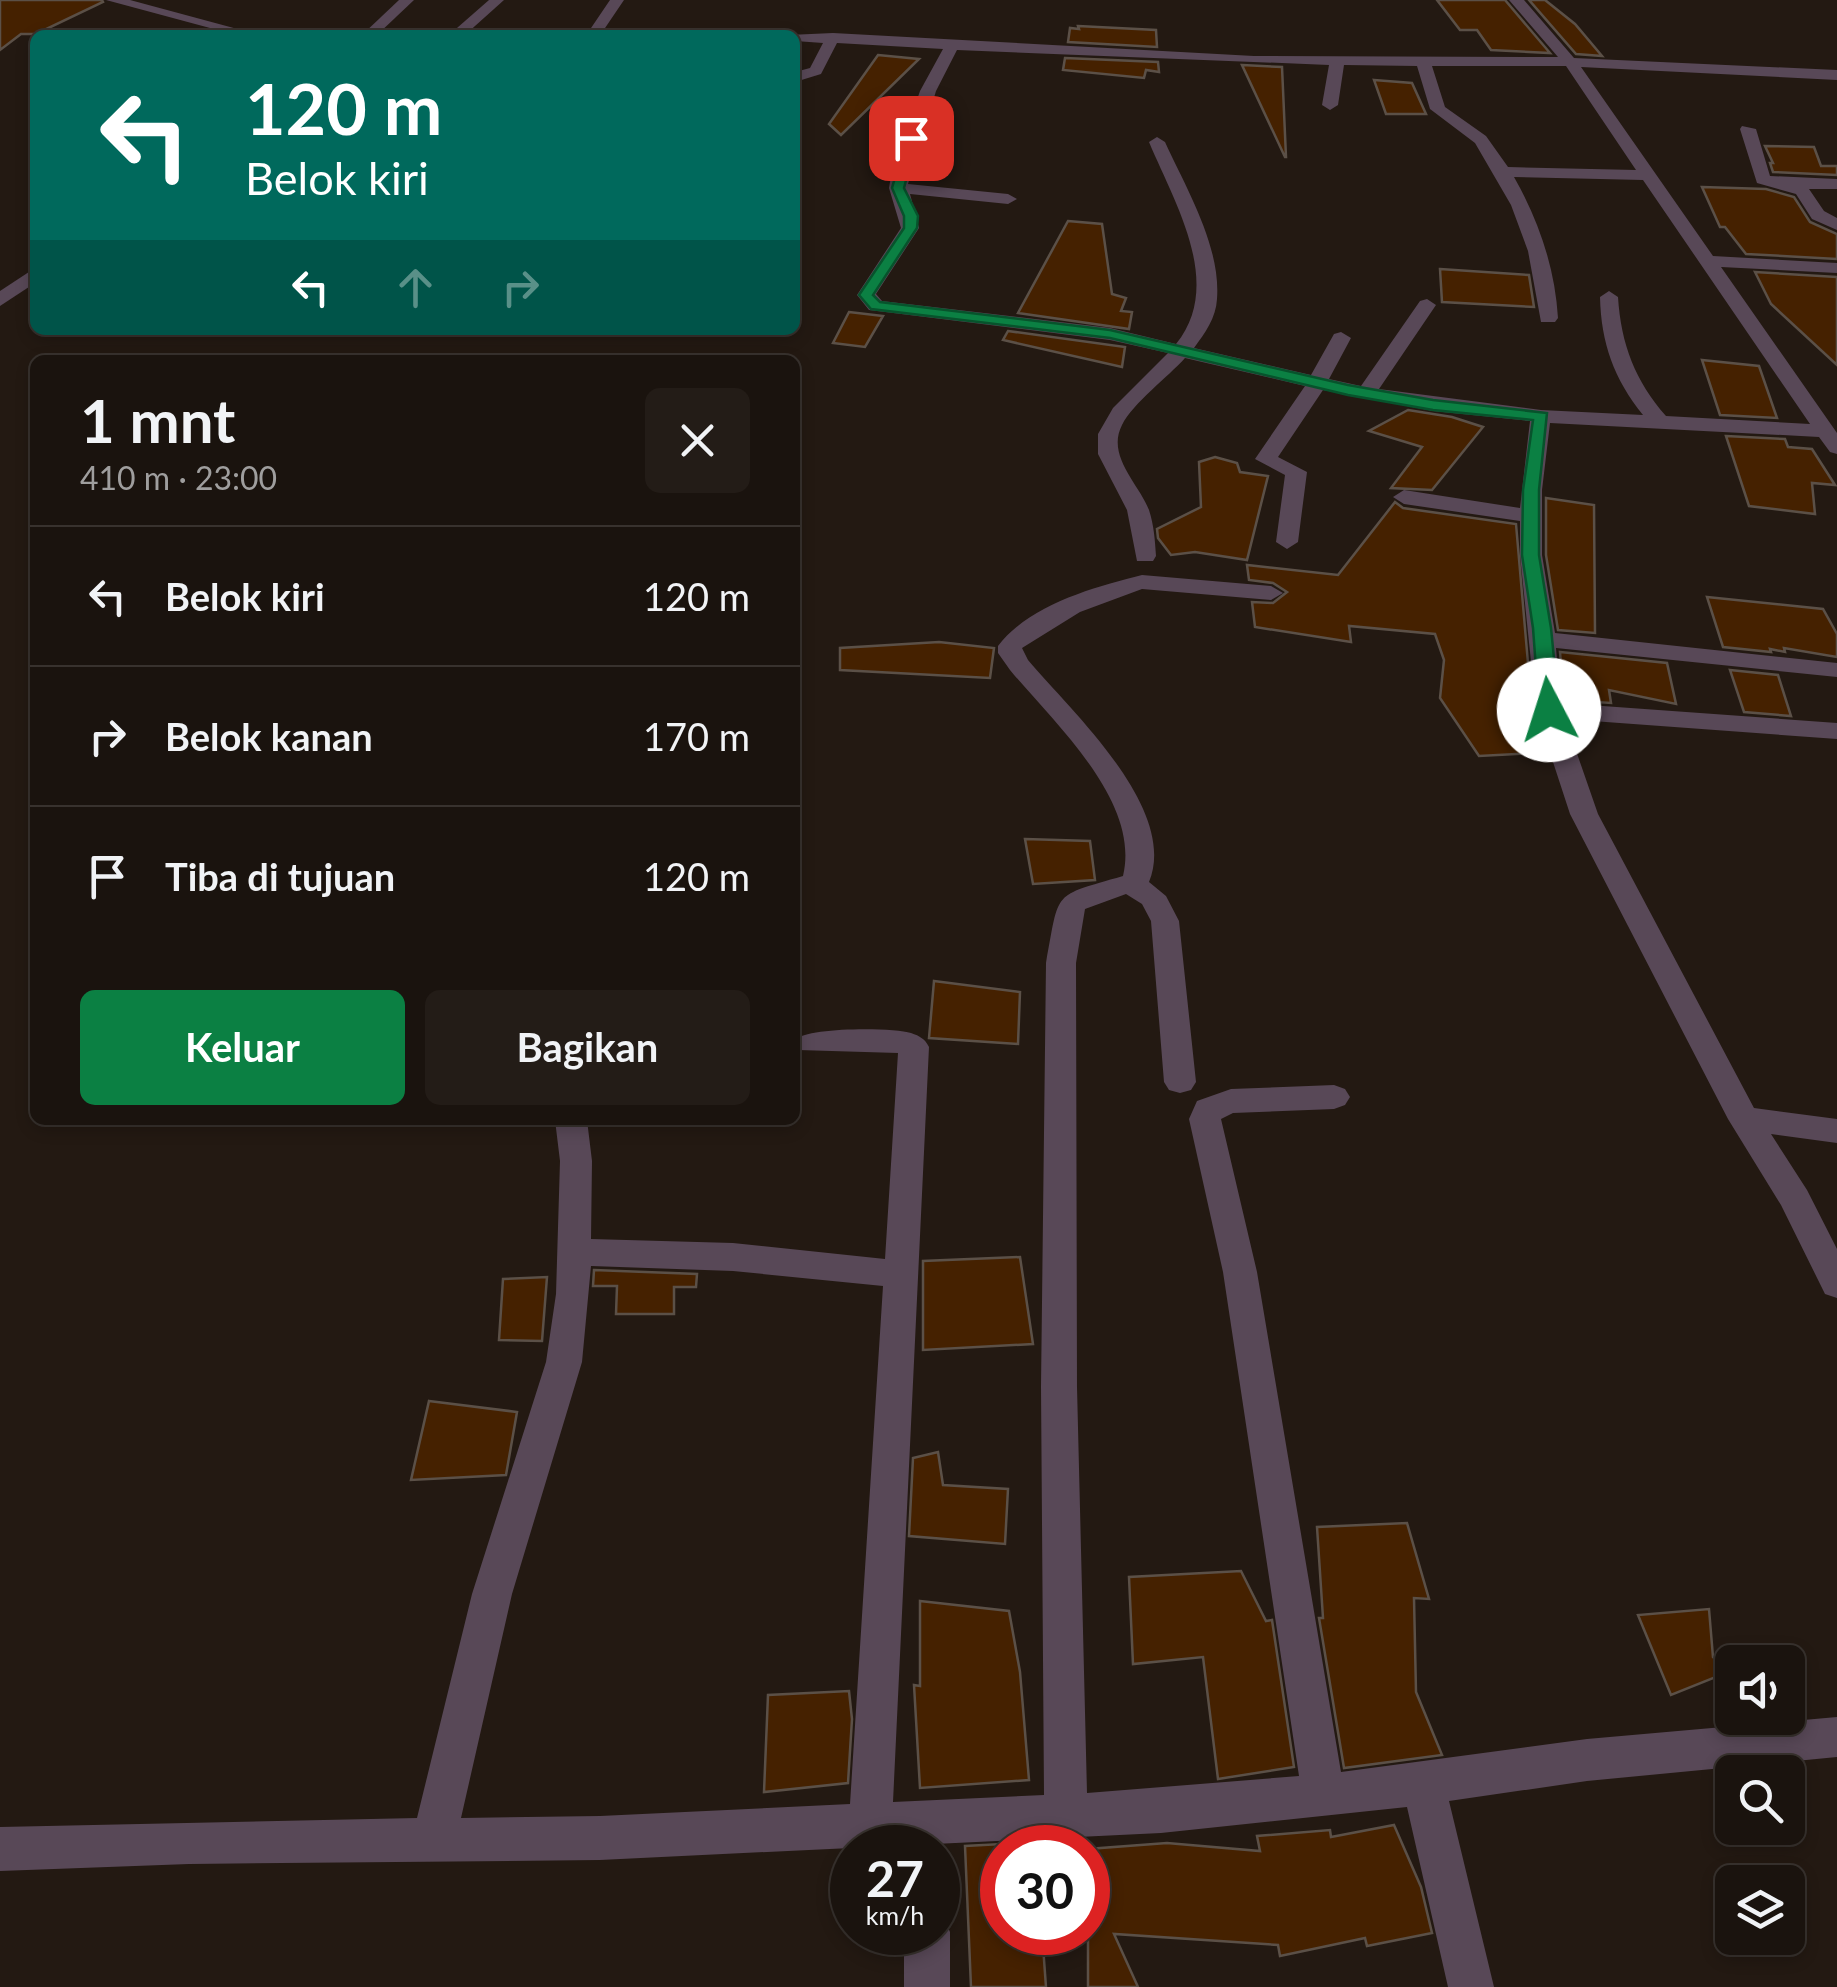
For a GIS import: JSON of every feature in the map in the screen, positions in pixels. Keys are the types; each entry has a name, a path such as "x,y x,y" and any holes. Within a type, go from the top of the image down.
{"street":[{"path":"113,0 233,30"},
{"path":"374,30 407,0"},
{"path":"462,30 497,0"},
{"path":"596,30 617,0"},
{"path":"1516,0 1570,62 1832,438"},
{"path":"800,36 1052,51 1337,61 1570,62 1837,75"},
{"path":"800,76 816,71 833,37"},
{"path":"953,43 928,91 898,188 911,216 910,228 866,295 870,303 893,309 1092,331 1317,383 1433,405 1832,438"},
{"path":"1330,105 1337,61"},
{"path":"1424,62 1438,109 1474,132 1500,172 1543,268 1549,290 1548,318"},
{"path":"1748,129 1758,172 1770,183 1802,190 1818,214 1837,225"},
{"path":"1146,556 1143,526 1134,502 1114,470 1108,432 1121,411 1180,350 1206,314 1207,284 1204,261 1158,142"},
{"path":"1500,172 1650,175"},
{"path":"1770,183 1837,184"},
{"path":"898,188 1008,199"},
{"path":"1710,261 1837,268"},
{"path":"0,300 30,278"},
{"path":"1609,297 1609,331 1616,357 1632,388 1660,422"},
{"path":"1366,393 1427,305"},
{"path":"1287,542 1296,472 1266,459 1317,383 1341,338"},
{"path":"1541,416 1530,555 1549,710 1584,814 1744,1120 1795,1199 1837,1284"},
{"path":"1404,496 1531,516"},
{"path":"1066,1816 1058,1387 1061,963 1070,906 1080,898 1128,884 1139,878 1141,869 1134,823 1120,784 1010,654 1010,646 1028,628 1124,586 1142,582 1271,594"},
{"path":"1543,639 1837,670"},
{"path":"1549,710 1837,732"},
{"path":"1128,884 1147,892 1160,905 1165,921 1180,1082"},
{"path":"809,1042 905,1042 914,1048 870,1824"},
{"path":"1323,1796 1240,1272 1205,1119 1208,1109 1231,1102 1334,1097"},
{"path":"1744,1120 1837,1132"},
{"path":"434,1839 492,1594 564,1362 570,1331 574,1252 572,1125"},
{"path":"574,1252 733,1257 902,1274"},
{"path":"960,1830 1066,1816 1323,1796 1587,1760 1837,1737"},
{"path":"1423,1784 1471,1987"},
{"path":"0,1849 54,1845 600,1838 875,1825"},
{"path":"926,1955 927,1987"}],"building":[{"path":"0,0 103,2 44,30 21,34 0,50"},
{"path":"1437,0 1505,0 1550,53 1491,50 1477,30 1460,30"},
{"path":"1529,0 1545,0 1575,24 1602,56 1576,54"},
{"path":"1078,26 1156,30 1157,47 1068,42 1070,28 1079,29"},
{"path":"878,55 919,59 841,135 829,124"},
{"path":"1065,58 1158,62 1159,72 1146,70 1144,78 1063,70"},
{"path":"1242,65 1282,67 1286,157 1285,157"},
{"path":"1374,80 1412,83 1426,114 1386,114"},
{"path":"1765,146 1814,147 1821,166 1837,166 1837,175 1773,172"},
{"path":"1702,187 1766,189 1794,197 1810,222 1837,234 1837,259 1746,254 1725,227 1720,227"},
{"path":"1068,221 1102,224 1112,294 1126,298 1121,311 1132,312 1129,329 1018,313"},
{"path":"1440,269 1529,275 1534,307 1442,302"},
{"path":"1755,272 1837,277 1837,365 1771,304"},
{"path":"849,312 883,316 865,347 833,343"},
{"path":"1008,331 1125,347 1122,367 1003,340"},
{"path":"1702,360 1759,366 1777,418 1720,415"},
{"path":"1408,410 1483,427 1432,490 1391,488 1422,447 1369,431"},
{"path":"1726,436 1785,439 1788,447 1812,449 1835,485 1812,483 1815,514 1749,506"},
{"path":"1215,457 1237,463 1240,472 1268,476 1247,560 1195,552 1171,555 1158,538 1157,529 1201,507 1199,462"},
{"path":"1546,498 1594,505 1595,633 1558,630 1546,555"},
{"path":"1395,502 1403,508 1516,524 1531,698 1506,697 1538,753 1479,756 1440,698 1444,660 1435,634 1349,626 1351,642 1255,627 1252,602 1273,603 1287,592 1273,583 1249,580 1247,565 1338,575"},
{"path":"1707,597 1823,609 1837,634 1837,657 1784,648 1785,652 1770,649 1771,652 1723,647"},
{"path":"939,642 994,648 990,678 840,670 840,648"},
{"path":"1560,652 1667,663 1676,704 1609,690 1611,703 1564,700"},
{"path":"1730,670 1778,675 1791,716 1744,712"},
{"path":"1025,839 1090,841 1095,880 1033,884"},
{"path":"934,981 1020,992 1018,1044 929,1038"},
{"path":"1020,1257 1033,1344 923,1350 923,1261"},
{"path":"594,1270 697,1274 696,1287 674,1287 674,1314 616,1314 617,1286 593,1286"},
{"path":"547,1277 542,1341 499,1340 503,1279"},
{"path":"429,1401 517,1412 506,1475 411,1480"},
{"path":"938,1452 943,1485 1008,1489 1005,1544 909,1536 913,1458"},
{"path":"1407,1523 1429,1599 1414,1598 1416,1692 1442,1755 1344,1768 1319,1618 1323,1618 1317,1527"},
{"path":"1241,1571 1266,1621 1272,1620 1294,1767 1218,1779 1203,1657 1133,1664 1129,1577"},
{"path":"920,1601 1009,1611 1020,1672 1029,1780 920,1788 914,1685 920,1686"},
{"path":"1709,1609 1715,1677 1671,1695 1638,1615"},
{"path":"849,1691 852,1719 848,1783 764,1792 768,1695"},
{"path":"1394,1825 1421,1887 1432,1933 1367,1946 1365,1938 1280,1956 1278,1945 1114,1934 1138,1987 1088,1987 1088,1955 1110,1955 1110,1847 1167,1843 1260,1851 1257,1836 1330,1830 1331,1837"},
{"path":"980,1845 980,1955 1044,1955 1046,1987 971,1987 965,1846"}],"route":[{"path":"911,138 898,188 911,216 910,228 866,295 876,306 1110,334 1348,390 1433,405 1541,416 1531,490 1530,555 1542,628 1549,710"}]}
